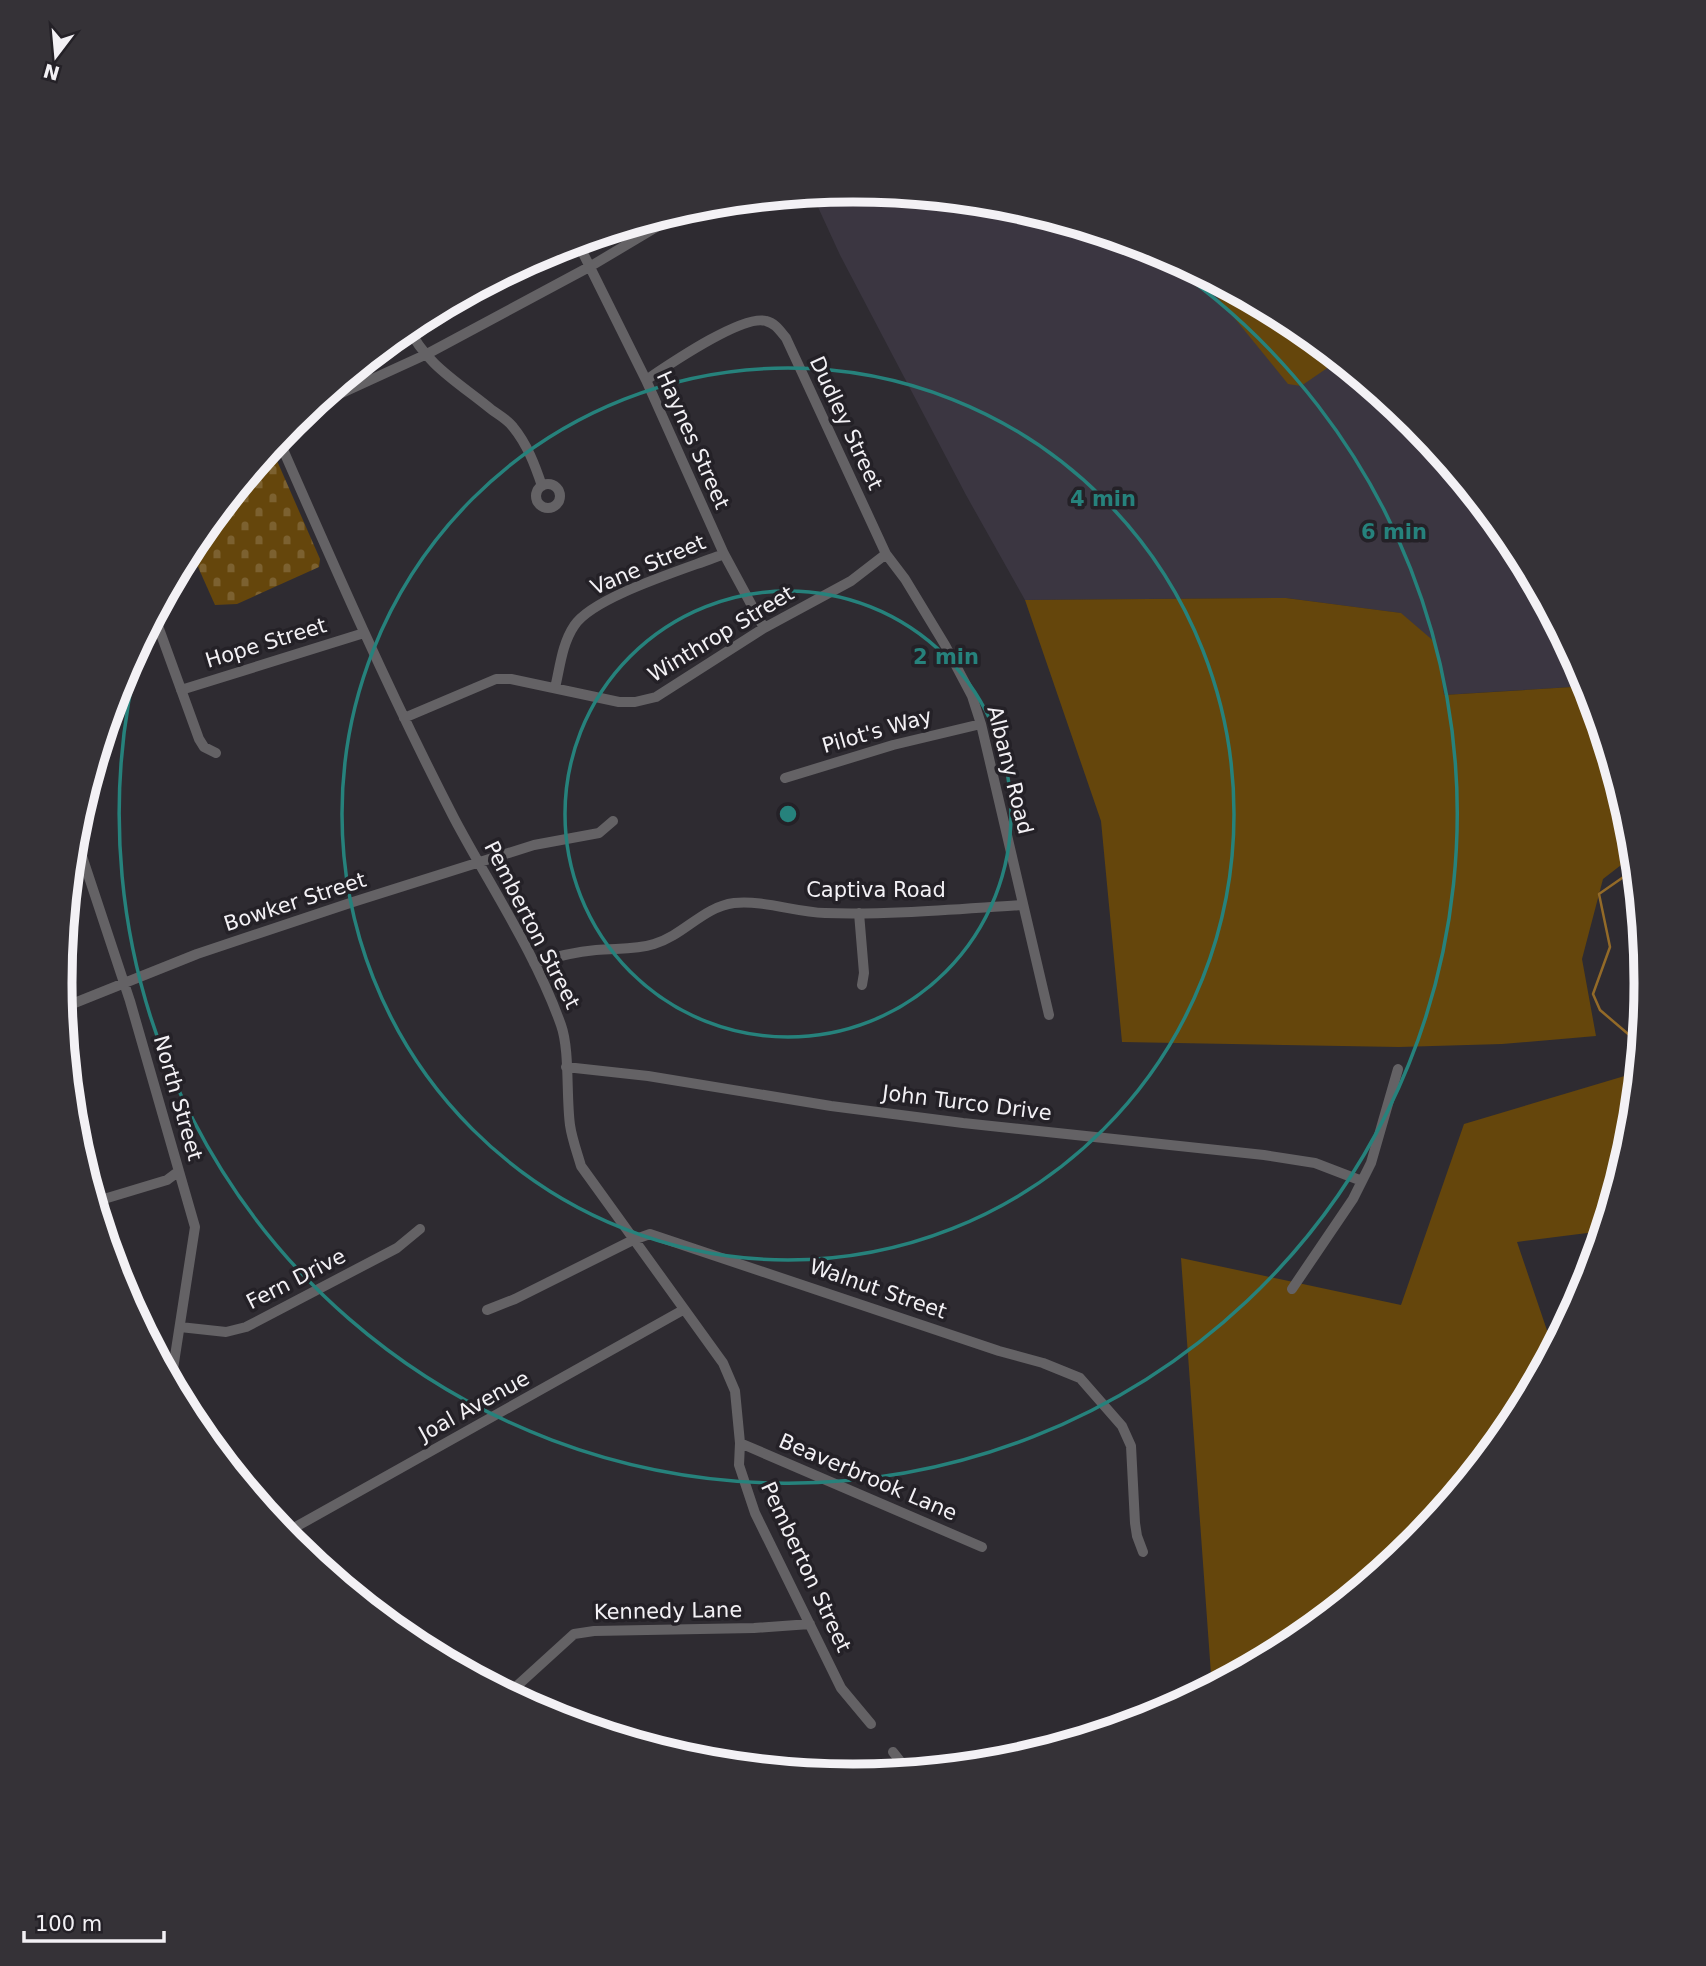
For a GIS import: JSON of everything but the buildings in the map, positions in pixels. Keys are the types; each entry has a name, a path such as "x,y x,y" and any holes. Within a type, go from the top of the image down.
{"street":[{"path":"342,393 426,354 591,266 657,227"},
{"name":"Haynes Street","path":"582,250 646,380 724,554 764,628"},
{"name":"Dudley Street","path":"646,380 726,331 761,320 775,325 786,338 886,554"},
{"path":"415,336 446,376 513,426 534,462 542,485"},
{"name":"Pemberton Street","path":"283,450 363,633 479,863 534,963 563,1032 570,1127 581,1166 715,1351 735,1391 740,1443 739,1465 755,1513 841,1688 871,1724"},
{"name":"Vane Street","path":"555,688 565,641 583,614 626,592 724,554"},
{"name":"Winthrop Street","path":"404,718 496,679 511,678 619,702 635,702 656,697 764,628 851,581 886,554"},
{"name":"Albany Road","path":"886,554 905,579 945,645 972,696 981,724 1049,1015"},
{"path":"158,626 199,739 204,747 216,753"},
{"name":"Hope Street","path":"181,690 363,633"},
{"name":"Pilot's Way","path":"785,778 893,745 981,724"},
{"name":"Bowker Street","path":"72,1004 197,954 534,845 598,832 613,821"},
{"name":"North Street","path":"82,857 124,983 195,1227 173,1369"},
{"name":"Captiva Road","path":"534,963 567,954 634,949 654,944 673,936 716,908 733,903 821,913 1022,905"},
{"path":"859,913 864,973 862,985"},
{"name":"John Turco Drive","path":"566,1068 648,1076 831,1106 963,1123 1264,1155 1315,1163 1362,1181"},
{"path":"1292,1289 1353,1199 1371,1163 1398,1069"},
{"path":"102,1199 167,1180 179,1171"},
{"name":"Fern Drive","path":"180,1327 226,1332 246,1327 397,1248 420,1229"},
{"name":"Walnut Street","path":"487,1310 515,1299 644,1235 655,1235 1074,1375 1096,1393 1122,1426 1131,1446 1135,1523 1143,1552"},
{"name":"Joal Avenue","path":"294,1528 683,1310"},
{"name":"Beaverbrook Lane","path":"740,1443 982,1547"},
{"name":"Kennedy Lane","path":"515,1688 574,1634 594,1631 754,1628 810,1624"},
{"path":"893,1752 902,1763"}],"shaded area":[{"path":"816,203 904,203 955,208 1055,228 1104,243 1199,282 1244,306 1329,363 1405,431 1440,468 1473,507 1530,592 1576,687 1443,695 1436,644 1400,613 1286,598 1025,600 966,495 840,255"}],"green space":[{"path":"1210,288 1287,333 1332,365 1301,386 1288,384"},
{"path":"276,458 320,559 319,567 237,604 215,605 195,561 233,507"},
{"path":"1286,598 1401,613 1436,643 1444,695 1576,687 1608,781 1625,862 1603,879 1582,959 1596,1036 1502,1044 1399,1047 1122,1042 1101,821 1025,600"},
{"path":"1629,1075 1608,1185 1594,1232 1517,1242 1549,1338 1503,1417 1473,1459 1440,1498 1368,1570 1329,1603 1287,1633 1244,1660 1217,1674 1211,1674 1181,1258 1401,1305 1464,1124"}],"waterway":[{"path":"1627,875 1599,894 1610,947 1593,994 1600,1010 1633,1038"}]}
